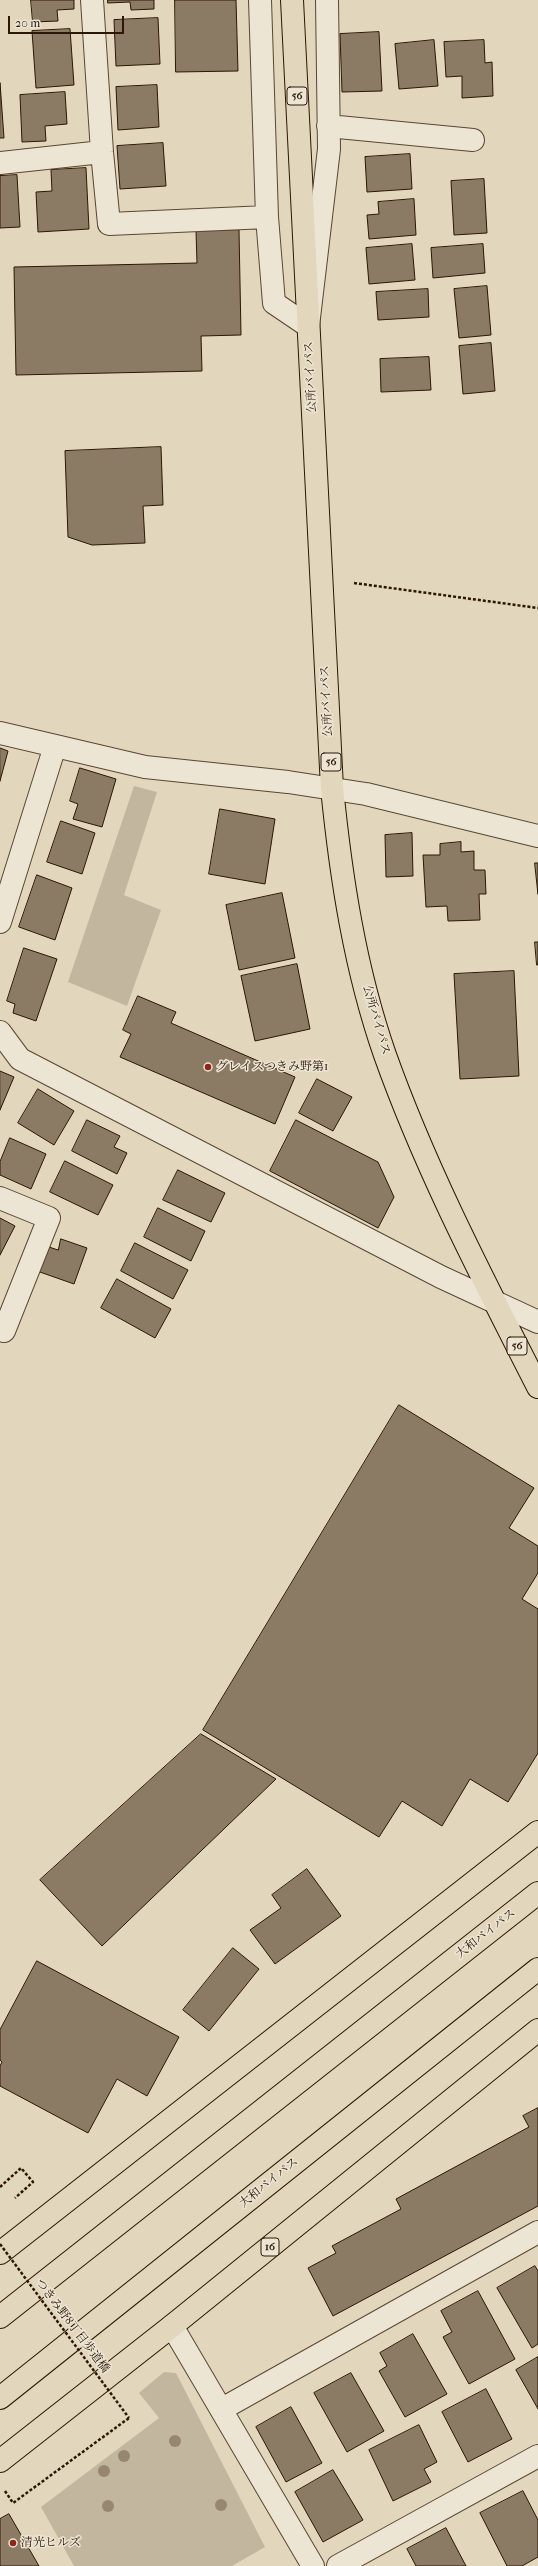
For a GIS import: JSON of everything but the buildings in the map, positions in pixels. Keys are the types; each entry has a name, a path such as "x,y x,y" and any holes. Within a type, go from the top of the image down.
{"main road":[{"name":"公所バイパス","path":"292,0 332,788 340,864 355,946 385,1054 430,1167 538,1387"},
{"path":"0,2253 538,1832"},
{"name":"大和バイパス","path":"0,2317 538,1893"},
{"name":"大和バイパス","path":"0,2398 538,1968"},
{"name":"16","path":"0,2461 172,2326 538,2030"}],"street":[{"path":"92,0 102,152 110,224 267,217"},
{"path":"260,0 267,217 274,304 308,326 330,149 328,126 327,0"},
{"path":"328,126 473,140"},
{"path":"0,162 102,152"},
{"path":"0,733 145,768 332,788 538,836"},
{"path":"0,922 55,746"},
{"path":"0,1032 20,1059 496,1304 538,1322"},
{"path":"0,1198 49,1218 4,1331 0,1330"},
{"path":"222,2409 538,2232"},
{"path":"172,2326 313,2566"},
{"path":"338,2566 538,2456"}],"path":[{"path":"321,575 355,584 538,608"},
{"path":"0,2187 21,2168 34,2182 11,2201"},
{"name":"つきみ野8丁目歩道橋","path":"0,2244 129,2418 13,2503 2,2488"}],"shaded area":[{"path":"134,786 157,792 124,895 161,910 127,1006 68,982"},
{"path":"164,2372 176,2373 265,2547 232,2566 74,2566 41,2507 159,2418 139,2393"}],"place":[{"name":"グレイスつきみ野第1","path":"208,1067"},
{"name":"清光ヒルズ","path":"13,2543"}]}
